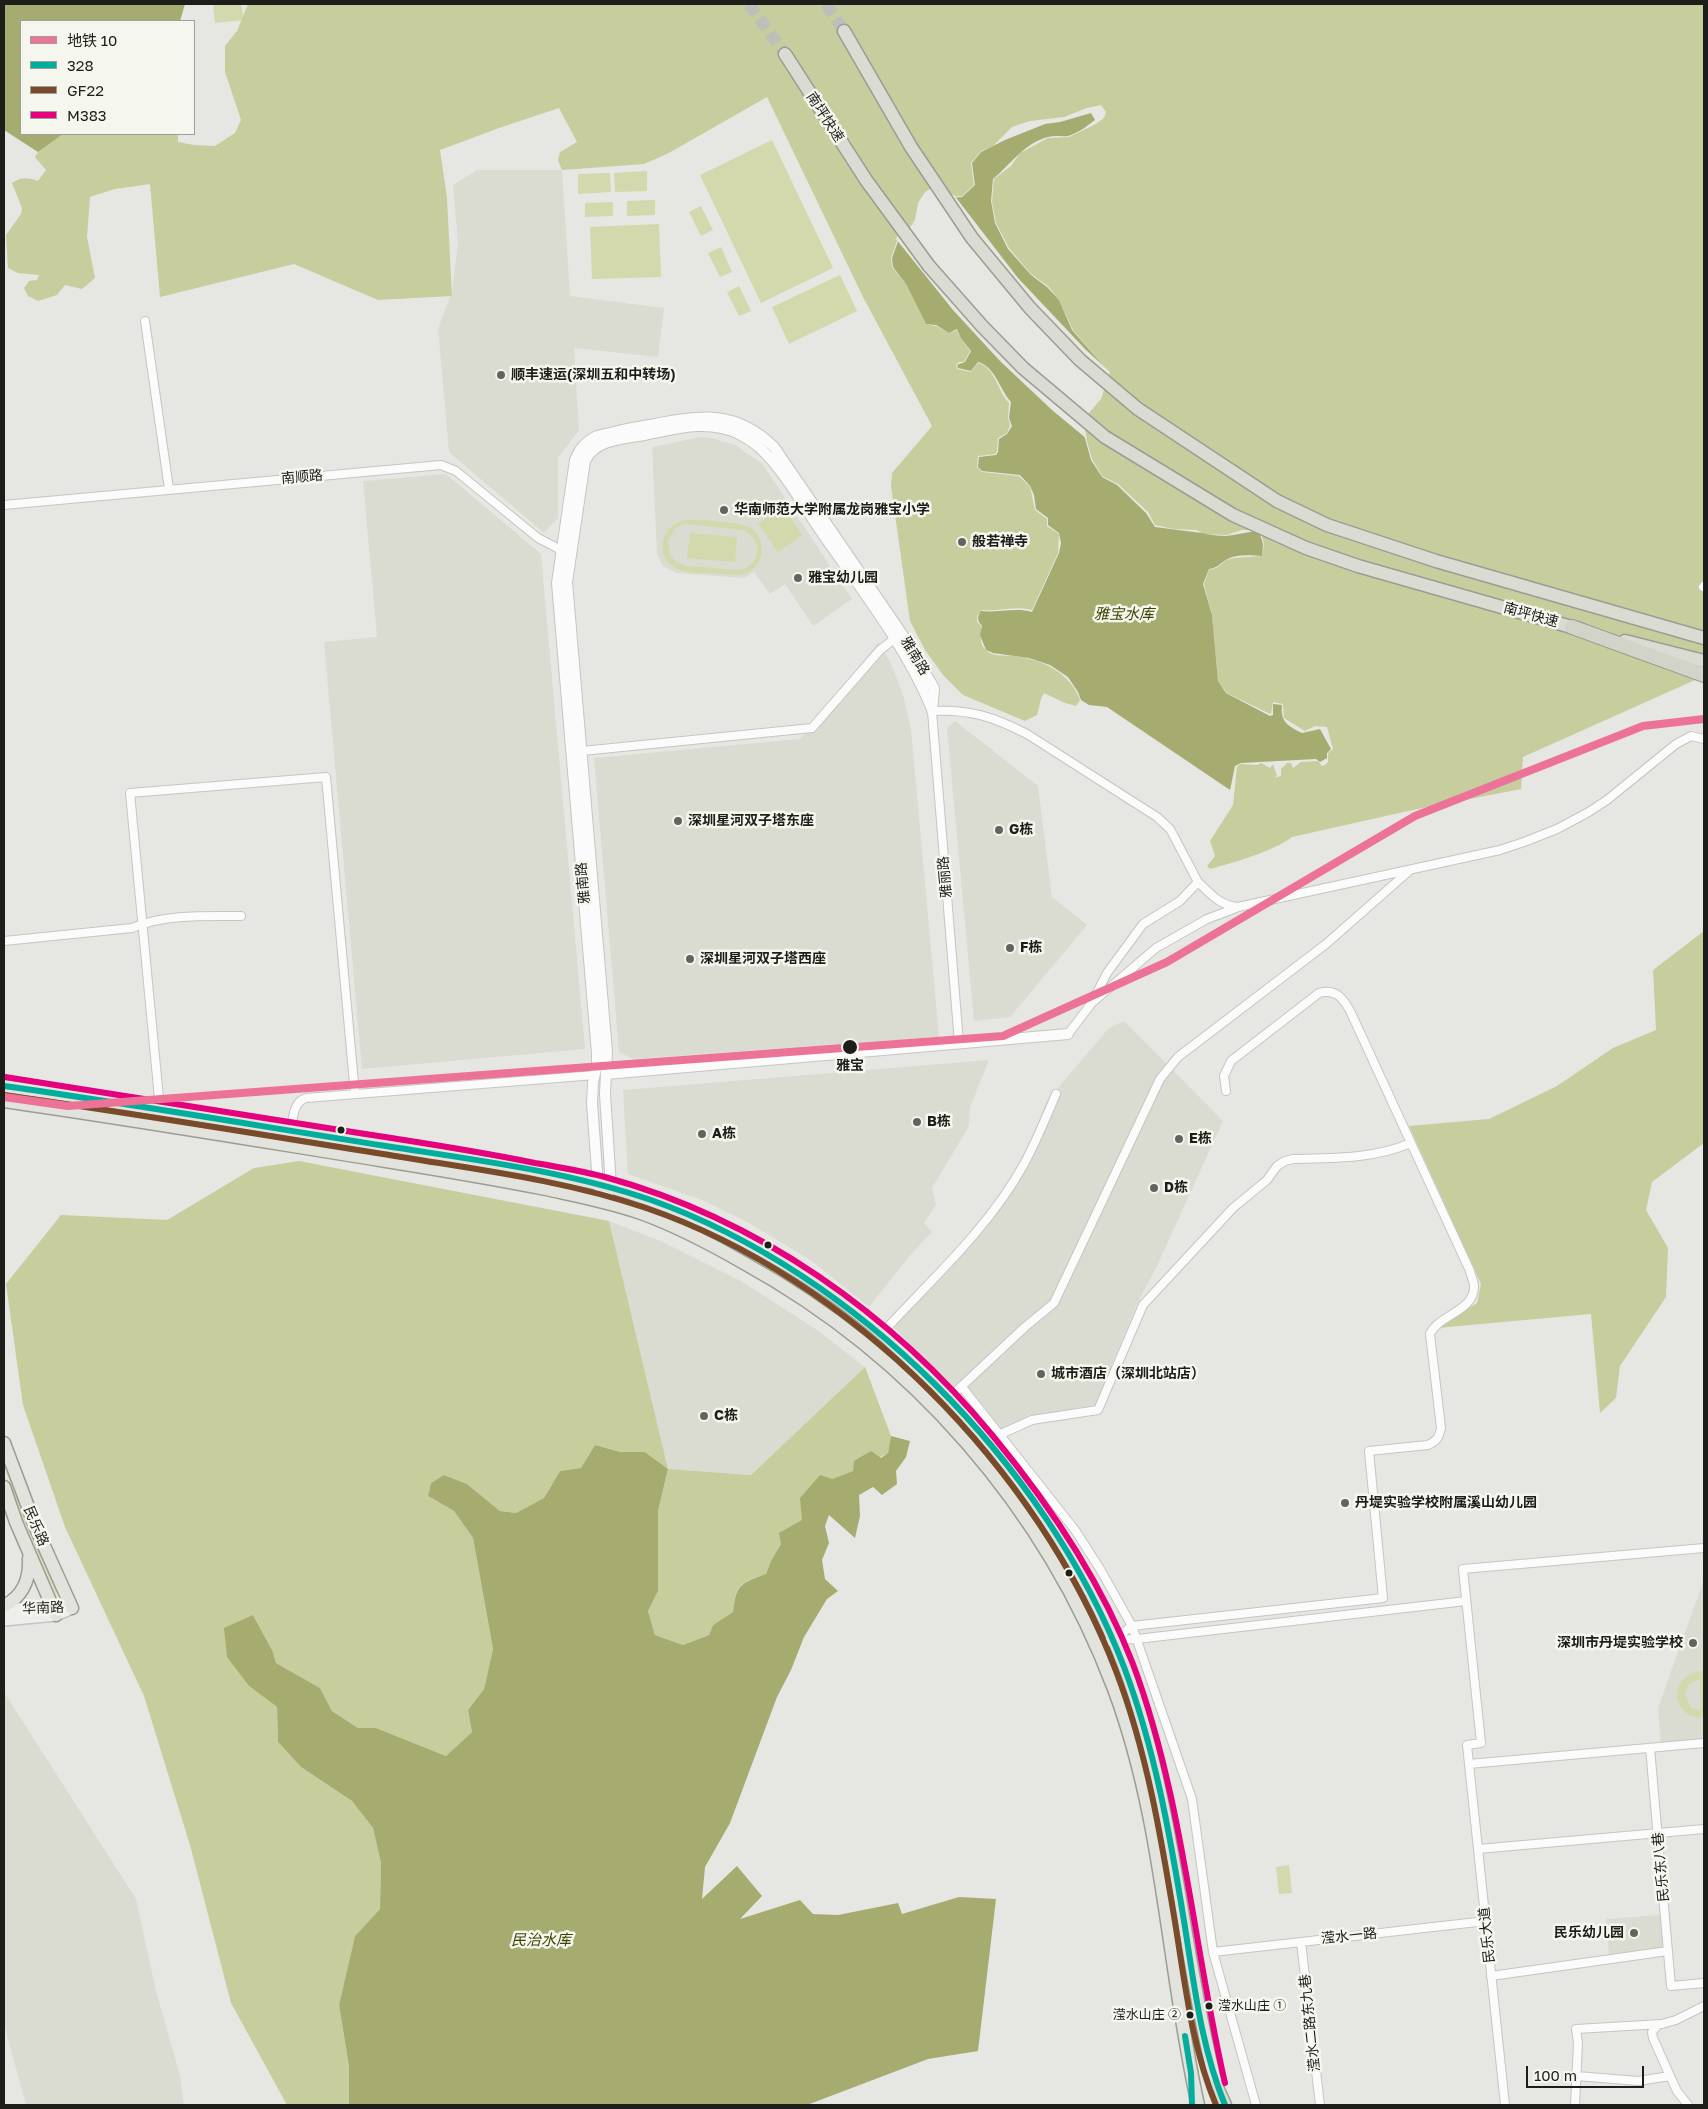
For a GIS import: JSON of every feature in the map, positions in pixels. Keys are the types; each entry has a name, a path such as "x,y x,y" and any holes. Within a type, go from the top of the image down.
{"highway":[{"name":"南坪快速","path":"844,31 911,147 972,238 1030,308 1080,360 1138,409 1236,475 1304,516 1436,561 1704,638"},
{"name":"南坪快速","path":"785,54 866,180 929,266 982,326 1053,395 1098,432 1133,456 1195,493 1269,533 1306,548 1358,566 1572,627 1704,661"},
{"path":"1572,627 1704,675"},
{"path":"1216,2085 1223,2105"}],"main road":[{"path":"5,1086 291,1130 495,1164 611,1187 684,1213 779,1260 816,1284 882,1333 949,1398 1000,1458 1057,1534 1086,1584 1113,1640 1133,1691 1170,1835 1204,2038 1216,2085"},
{"path":"4,1101 491,1178 603,1201 676,1227 746,1264 806,1300 876,1352 911,1383 947,1420 1013,1502 1041,1542 1072,1594 1097,1646 1116,1692 1145,1799 1198,2105"},
{"path":"4,1107 27,1105"},
{"name":"民乐路","path":"4,1443 36,1528 72,1608"},
{"name":"民乐路","path":"4,1487 27,1548 54,1610"},
{"path":"4,1606 14,1601 24,1588 29,1569 27,1548"},
{"name":"华南路","path":"4,1620 72,1608"},
{"name":"华南路","path":"4,1610 54,1610"}],"street":[{"path":"145,322 169,490"},
{"name":"雅南路","path":"611,1187 605,1094 607,1052 567,582 567,552 575,460 579,449 588,441 610,432 677,419 707,416 723,418 751,428 774,447 898,637 934,688 932,711"},
{"name":"南顺路","path":"4,505 441,465 456,471 538,538 567,552"},
{"name":"雅南路","path":"567,552 557,583 598,1053 592,1092 598,1184 603,1201"},
{"path":"582,751 812,728 880,650 898,637"},
{"path":"932,711 977,712 1008,724 1142,806 1170,829 1198,882 1215,899 1226,906 1238,907"},
{"name":"雅丽路","path":"932,711 959,1043"},
{"path":"1091,1004 1156,948 1207,919 1238,907 1500,850 1557,829 1607,800 1676,744 1691,736 1704,739"},
{"path":"160,1109 130,793 326,777 354,1094"},
{"path":"949,1398 1026,1327 1054,1304 1160,1079 1178,1057 1326,944 1411,870"},
{"path":"606,1074 1068,1034 1091,1004 1107,973 1142,924 1180,902 1198,882"},
{"path":"4,941 132,928 142,923 194,916 241,916"},
{"path":"1097,1646 1113,1640 1132,1626 1383,1598 1369,1451 1428,1445 1435,1442 1439,1437 1441,1428 1430,1334 1432,1327 1468,1301 1474,1286 1470,1271 1352,1015 1342,998 1335,993 1326,991 1319,993 1231,1062 1224,1076 1226,1091"},
{"path":"291,1130 295,1109 300,1100 309,1097 595,1075"},
{"path":"882,1333 970,1239 1000,1201 1024,1164 1056,1094"},
{"path":"1001,1434 1032,1420 1098,1410 1143,1305 1233,1208 1267,1180 1277,1166 1293,1159 1377,1155 1411,1143"},
{"path":"603,1201 611,1187"},
{"path":"962,1387 1075,1530 1100,1568 1132,1626 1192,1799 1213,1952 1256,2105"},
{"path":"1113,1640 1137,1639 1466,1601 1463,1569 1704,1548"},
{"name":"民乐大道","path":"1466,1601 1481,1743 1467,1745 1505,2105"},
{"path":"1469,1764 1704,1743"},
{"name":"民乐东八巷","path":"1650,1748 1671,1986 1704,1983"},
{"path":"1478,1849 1704,1829"},
{"name":"滢水一路","path":"1213,1952 1486,1921"},
{"name":"滢水二路东九巷","path":"1301,1942 1320,2105"},
{"path":"1492,1976 1668,1951"},
{"path":"1688,2105 1677,2091 1652,2032 1658,2025 1676,2020 1704,2006"},
{"path":"1575,2105 1578,2043 1576,2029 1664,2024"},
{"path":"1577,2076 1638,2081 1670,2076"}],"shaded area":[{"path":"213,4 241,4 244,20 215,23"},
{"path":"248,4 1704,4 1704,676 1523,757 1521,789 1408,811 1292,837 1264,852 1210,869 1207,866 1215,856 1210,841 1233,805 1237,767 1240,764 1257,765 1261,763 1270,768 1273,764 1277,776 1274,778 1281,776 1281,769 1287,763 1291,763 1293,768 1301,762 1318,761 1322,766 1325,765 1328,762 1328,753 1333,749 1327,727 1315,726 1305,731 1284,718 1283,704 1273,702 1271,714 1268,713 1227,693 1218,681 1212,615 1204,584 1209,570 1216,568 1227,560 1262,556 1264,544 1260,530 1242,530 1226,535 1203,534 1197,530 1174,529 1155,525 1148,512 1118,484 1102,476 1092,459 1081,420 1108,371 1073,330 1059,300 1048,286 1031,274 1009,248 996,223 992,202 994,179 1011,166 1020,153 1048,138 1069,137 1096,124 1104,118 1106,112 1101,105 1064,117 1030,121 1012,127 993,146 981,151 971,163 974,185 962,196 950,197 919,213 908,234 899,235 891,258 892,267 906,284 926,324 936,326 949,333 957,330 958,334 962,336 964,343 970,351 964,362 959,362 956,365 957,369 971,372 978,363 984,365 1009,403 1008,418 1010,425 1007,433 998,438 995,454 978,456 977,467 982,472 1019,476 1030,487 1035,510 1047,519 1047,526 1059,534 1058,553 1032,610 1020,608 982,610 977,616 977,622 981,626 981,642 987,651 996,655 1024,658 1044,664 1062,675 1069,682 1080,700 1076,706 1044,693 1037,715 1025,721 963,695 943,675 925,650 910,621 891,486 892,473 932,426 863,297 767,97 667,154 644,164 562,170 558,160 560,152 577,142 559,108 440,150 447,198 452,296 378,300 294,264 160,297 150,184 115,189 90,197 87,237 95,278 82,289 65,285 57,295 38,301 28,296 24,288 29,281 37,280 39,275 18,273 8,268 6,235 21,214 22,208 12,183 24,178 38,181 46,170 35,157 38,152 62,135 178,135 178,142 215,146 235,133 241,120 225,72 225,46 237,31"},
{"path":"772,140 833,268 761,303 700,175"},
{"path":"477,170 562,170 570,296 664,308 658,357 574,348 579,430 558,458 558,518 544,533 449,452 438,328 452,293 458,243 453,185"},
{"path":"647,171 647,191 615,192 614,173"},
{"path":"610,173 611,192 578,194 578,174"},
{"path":"655,200 655,215 627,216 627,201"},
{"path":"613,202 613,216 585,217 585,203"},
{"path":"701,206 713,230 701,236 689,212"},
{"path":"659,224 661,277 592,279 590,227"},
{"path":"721,247 732,272 720,277 708,253"},
{"path":"840,275 857,311 789,344 772,307"},
{"path":"739,286 751,311 739,316 727,292"},
{"name":"华南师范大学附属龙岗雅宝小学","path":"701,437 712,438 735,445 762,463 852,599 813,626 785,584 770,594 754,572 744,578 676,573 663,566 657,554 652,447"},
{"path":"446,474 541,554 585,1049 362,1069 324,642 377,637 363,481"},
{"path":"783,506 802,535 778,552 758,524"},
{"path":"684,520 707,520 749,527 759,537 762,551 760,558 753,569 741,575 679,570 668,561 662,547 666,533 677,523","holes":["685,524 743,530 752,536 757,544 757,553 754,561 744,569 686,566 676,562 670,555 668,541 675,528"]},
{"path":"690,533 737,537 735,562 687,558"},
{"path":"879,642 892,666 903,695 911,729 939,1037 633,1059 619,1052 594,758 800,739"},
{"path":"955,721 1038,786 1052,897 1087,925 1010,1017 974,1021 947,728"},
{"path":"1704,931 1704,1143 1652,1182 1646,1210 1668,1248 1666,1297 1620,1366 1616,1398 1600,1413 1591,1314 1437,1328 1477,1303 1481,1284 1409,1126 1489,1119 1557,1086 1613,1048 1656,1030 1653,970"},
{"path":"1124,1021 1223,1121 1156,1268 1138,1302 1095,1405 1030,1416 1001,1429 960,1381 952,1388 892,1325 1015,1183 1046,1102 1109,1028"},
{"path":"989,1060 970,1107 969,1126 932,1188 936,1205 924,1223 932,1232 912,1253 869,1307 812,1261 749,1223 702,1200 628,1174 623,1090"},
{"path":"299,1161 609,1221 668,1469 645,1452 622,1452 595,1445 581,1468 560,1471 544,1498 516,1513 500,1511 467,1484 444,1475 431,1483 428,1496 454,1511 473,1538 493,1649 484,1689 468,1710 472,1732 446,1756 376,1728 358,1728 332,1711 320,1688 276,1663 273,1652 253,1615 249,1686 277,1707 278,1742 301,1767 352,1801 373,1828 381,1863 380,1909 355,1936 339,2005 349,2066 349,2105 287,2105 231,2003 190,1845 144,1696 65,1527 23,1405 6,1284 61,1215 167,1220 254,1168"},
{"path":"609,1221 663,1242 741,1281 817,1330 865,1367 751,1475 668,1469"},
{"path":"865,1367 891,1436 888,1453 853,1471 832,1479 803,1520 781,1544 766,1574 745,1582 738,1590 735,1595 733,1612 713,1625 709,1635 683,1645 655,1635 648,1611 658,1591 658,1511 668,1469 751,1475"},
{"path":"4,1461 58,1593 56,1594 22,1516 4,1466"},
{"name":"深圳市丹堤实验学校","path":"1704,1579 1704,1740 1661,1743 1658,1708"},
{"path":"1704,1671 1704,1718 1692,1716 1684,1711 1679,1704 1677,1695 1679,1687 1684,1679 1692,1674","holes":["1700,1679 1701,1711 1690,1707 1685,1695 1689,1684"]},
{"path":"4,1692 136,1899 156,1991 180,2076 184,2105 26,2105 4,2024"},
{"path":"1289,1865 1292,1893 1279,1894 1276,1867"},
{"name":"民乐幼儿园","path":"1660,1915 1663,1947 1609,1955 1606,1919"}],"water":[{"path":"4,4 185,4 180,20 20,20 20,135 62,135 38,152 4,130"},
{"name":"雅宝水库","path":"1091,113 1095,120 1086,127 1068,136 1053,136 1039,140 1025,149 993,179 991,201 995,223 1008,249 1031,275 1047,287 1059,300 1072,330 1108,371 1080,420 1091,460 1102,477 1117,485 1146,513 1155,527 1221,536 1259,531 1263,544 1262,556 1243,555 1230,558 1209,569 1203,584 1212,615 1218,681 1226,693 1270,716 1273,715 1273,704 1282,705 1282,716 1289,726 1302,733 1320,729 1331,749 1327,753 1327,758 1320,762 1316,759 1241,763 1235,766 1230,790 1107,707 1089,705 1081,700 1068,677 1050,665 1029,658 993,653 986,650 980,635 982,626 978,619 981,611 1020,610 1032,612 1059,553 1061,543 1059,533 1048,525 1048,518 1036,509 1034,495 1030,486 1020,475 982,471 978,467 979,457 996,455 999,439 1007,434 1012,426 1009,418 1011,402 993,373 984,364 978,362 971,371 958,368 957,365 965,362 971,351 957,329 949,333 936,325 926,324 906,284 893,267 892,258 900,236 908,235 949,198 962,197 975,185 972,163 981,152 1045,124 1060,122"},
{"name":"民治水库","path":"891,1436 910,1441 906,1457 896,1471 897,1484 882,1495 873,1487 859,1495 860,1516 855,1538 829,1515 825,1526 829,1543 822,1560 825,1579 838,1591 827,1599 804,1637 791,1670 777,1697 730,1823 705,1867 702,1899 737,1866 762,1896 740,1919 800,1900 813,1914 838,1915 898,1903 902,1914 959,1897 996,1899 978,2051 928,2059 807,2105 349,2105 349,2066 339,2005 355,1936 380,1909 381,1863 373,1828 352,1801 301,1767 278,1742 277,1707 249,1686 227,1657 224,1628 253,1615 273,1652 276,1663 320,1688 332,1711 358,1728 376,1728 446,1756 472,1732 468,1710 484,1689 493,1649 473,1538 454,1511 428,1496 431,1483 444,1475 467,1484 500,1511 516,1513 544,1498 560,1471 581,1468 595,1445 621,1452 645,1452 668,1469 658,1511 658,1591 648,1611 655,1635 683,1645 709,1635 713,1625 733,1612 736,1596 741,1586 766,1574 781,1544 779,1533 802,1520 800,1498 820,1475 832,1479 853,1471 854,1461 871,1451 881,1458 888,1453"}],"pier":[{"path":"932,188 954,195 1018,278 1086,350 1110,372 1101,399 1083,420 1087,439 1052,410 1001,362 953,310 896,239 899,233 907,232 915,220 918,203 925,192"}],"tunnel":[{"path":"749,4 785,54"},
{"path":"826,4 844,31"}],"metro line":[{"name":"10","path":"4,1097 68,1106 1003,1036 1167,962 1415,816 1643,726 1704,719"}],"transit line":[{"name":"M383","path":"5,1077 447,1147 605,1177 662,1195 716,1218 769,1245 819,1277 866,1312 911,1350 954,1392 1014,1462 1054,1517 1090,1574 1120,1633 1133,1664 1150,1715 1164,1766 1176,1819 1225,2083"},
{"name":"328","path":"4,1086 487,1162 553,1174 619,1190 651,1200 727,1233 801,1275 871,1326 936,1385 994,1449 1046,1519 1090,1592 1124,1667 1153,1761 1173,1857 1204,2038 1225,2105"},
{"name":"GF22","path":"4,1095 482,1170 549,1182 614,1198 646,1208 722,1240 795,1281 864,1332 929,1390 988,1454 1039,1523 1082,1596 1116,1671 1145,1764 1164,1858 1190,2015 1201,2061 1216,2105"},
{"name":"328","path":"1185,2036 1191,2073 1192,2105"}],"place":[{"name":"顺丰速运(深圳五和中转场)","path":"501,375"},
{"name":"华南师范大学附属龙岗雅宝小学","path":"724,510"},
{"name":"般若禅寺","path":"962,542"},
{"name":"雅宝幼儿园","path":"798,578"},
{"name":"深圳星河双子塔东座","path":"678,821"},
{"name":"G栋","path":"999,830"},
{"name":"F栋","path":"1010,948"},
{"name":"深圳星河双子塔西座","path":"690,959"},
{"name":"雅宝","path":"850,1047"},
{"name":"B栋","path":"917,1122"},
{"name":"A栋","path":"702,1134"},
{"name":"E栋","path":"1179,1139"},
{"name":"D栋","path":"1154,1188"},
{"name":"城市酒店（深圳北站店）","path":"1041,1374"},
{"name":"C栋","path":"704,1416"},
{"name":"丹堤实验学校附属溪山幼儿园","path":"1345,1503"},
{"name":"深圳市丹堤实验学校","path":"1693,1643"},
{"name":"民乐幼儿园","path":"1634,1933"},
{"name":"滢水山庄 ①","path":"1209,2006"},
{"name":"滢水山庄 ②","path":"1190,2015"}]}
